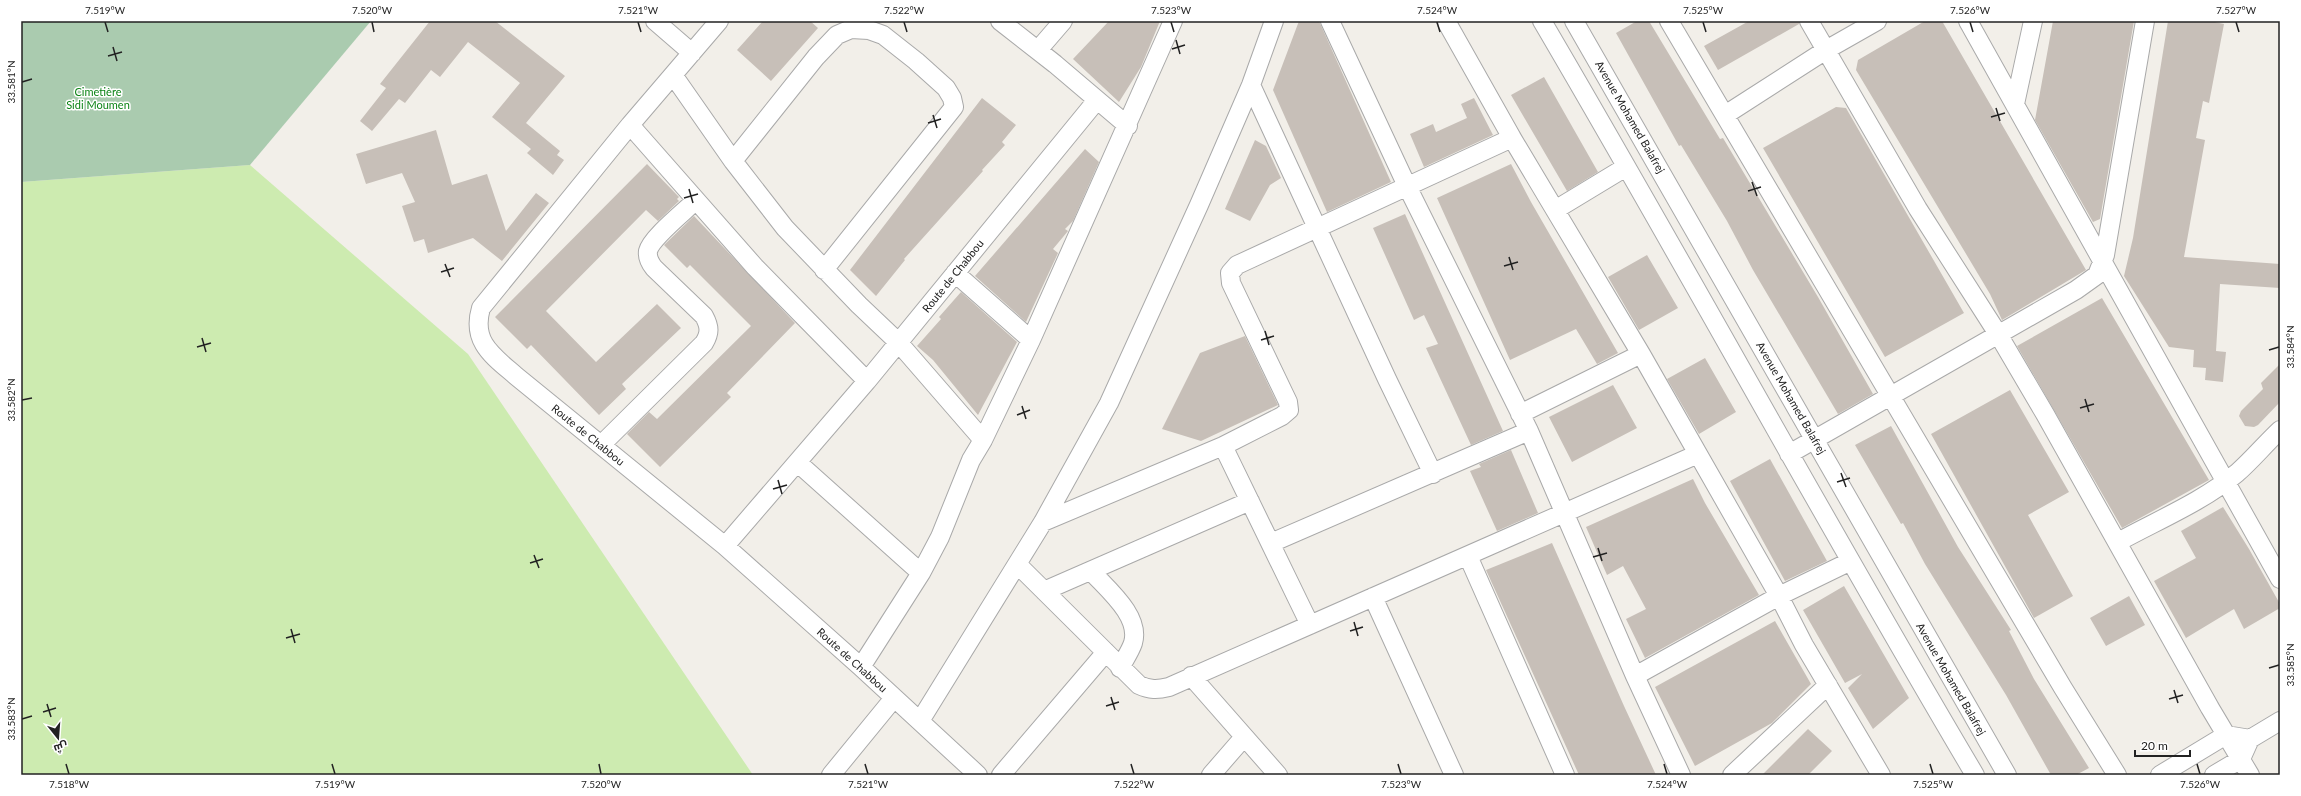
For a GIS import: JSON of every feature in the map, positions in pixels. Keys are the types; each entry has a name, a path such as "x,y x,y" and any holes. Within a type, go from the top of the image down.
{"street":[{"path":"655,21 692,53"},
{"path":"719,21 630,125 755,267 867,381"},
{"path":"1000,21 1038,50 1128,126"},
{"path":"1038,50 1063,21"},
{"path":"861,667 921,573 955,504 971,460 983,440 1031,340 1128,126 1173,21"},
{"path":"920,721 1043,522 1109,403 1170,271 1251,85 1274,21"},
{"path":"1330,21 1407,186 1529,431 1635,676 1681,775"},
{"path":"1446,21 1512,138 1642,354 1779,596 1804,645 1881,775"},
{"path":"1542,21 1721,330 1849,562 1891,629 1975,775"},
{"name":"Avenue Mohamed Balafrej","path":"1574,21 2007,775"},
{"path":"1669,21 2063,688 2117,775"},
{"path":"1808,21 1918,209 1998,334 2250,775"},
{"path":"1725,115 1826,50 1877,21"},
{"path":"1968,21 2104,261 2224,482 2280,579"},
{"path":"2015,104 2033,21"},
{"path":"1790,454 1891,397 2088,282 2097,275 2104,261 2145,21"},
{"path":"732,161 816,57 842,32 858,29 884,35 946,88 952,98 954,106 824,270"},
{"path":"673,75 732,161 786,228 824,270 898,342 983,440"},
{"path":"1251,85 1433,474"},
{"name":"Route de Chabbou","path":"725,546 867,381 1097,100"},
{"name":"Route de Chabbou","path":"630,125 481,308 477,321 478,332 484,345 516,376 725,546 861,667 978,775"},
{"path":"1043,522 1224,446 1282,416 1289,410 1289,406 1231,283 1230,273 1237,265 1318,229 1512,138"},
{"path":"1555,210 1626,167"},
{"path":"601,445 704,343 709,335 709,324 704,316 654,268 648,260 648,250 654,241 696,201"},
{"path":"955,273 1031,340"},
{"path":"1520,414 1642,354"},
{"path":"1271,543 1433,474 1529,431"},
{"path":"2118,542 2208,493 2238,472 2278,436"},
{"path":"1224,446 1310,625"},
{"path":"1017,564 1106,652 1120,668 1139,685 1149,690 1169,687 1698,454"},
{"path":"798,463 921,573"},
{"path":"1044,592 1250,501"},
{"path":"1468,556 1565,775"},
{"path":"1635,676 1779,596 1849,562"},
{"path":"1091,571 1126,612 1134,631 1132,643 1120,668"},
{"path":"1373,597 1454,775"},
{"path":"1001,775 1106,652"},
{"path":"1191,676 1278,775"},
{"path":"1732,775 1828,685"},
{"path":"831,775 894,698"},
{"path":"2214,775 2240,759 2250,739 2280,722"},
{"path":"2160,775 2226,735 2250,739"},
{"path":"1212,775 1244,737"}],"green space":[{"name":"Cimetière Sidi Moumen","path":"21,21 371,21 250,165 21,182"},
{"path":"250,165 468,354 753,775 21,775 21,182"}],"building":[{"path":"430,21 495,21 565,76 526,123 560,151 557,155 564,160 553,175 527,153 531,149 492,117 520,83 468,42 440,77 431,70 405,103 399,99 372,131 360,121 386,88 380,84"},
{"path":"763,21 810,21 818,28 771,81 737,50"},
{"path":"1109,21 1160,21 1141,67 1119,102 1073,59"},
{"path":"1299,21 1319,21 1391,182 1327,212 1273,90"},
{"path":"1637,21 1649,21 1720,139 1723,138 1818,297 1873,394 1838,414 1753,270 1727,221 1681,145 1679,146 1616,33"},
{"path":"1749,21 1799,21 1799,24 1718,70 1704,46"},
{"path":"1925,21 1942,21 2086,270 2002,320 1990,294 1856,70 1858,60"},
{"path":"2053,21 2134,21 2100,219 2093,222 2035,120"},
{"path":"2168,21 2210,21 2224,24 2209,103 2203,101 2196,138 2205,140 2184,257 2280,264 2280,288 2220,284 2216,351 2226,352 2223,382 2205,380 2206,368 2193,367 2194,350 2169,347 2124,276 2133,238"},
{"path":"1544,77 1598,172 1567,191 1511,95"},
{"path":"982,98 1016,125 1002,142 1005,145 904,259 905,260 876,296 850,270"},
{"path":"1474,98 1493,135 1424,167 1410,134 1433,124 1436,132 1467,118 1461,104"},
{"path":"1836,107 1846,108 1964,313 1885,357 1763,148"},
{"path":"436,130 452,185 487,174 506,231 536,193 549,203 502,261 473,238 428,253 424,239 414,242 402,206 415,202 402,173 366,184 356,154"},
{"path":"1255,140 1266,146 1281,178 1270,185 1250,221 1225,209"},
{"path":"1085,149 1099,162 1073,221 1065,229 1068,231 1053,249 1058,253 1026,322 975,276"},
{"path":"647,164 679,197 677,199 679,201 658,221 646,210 546,311 596,362 657,304 681,328 622,384 626,389 599,415 531,345 527,349 495,317"},
{"path":"1511,164 1531,202 1618,353 1597,364 1576,329 1510,360 1437,198"},
{"path":"1405,214 1503,431 1471,445 1426,348 1438,344 1424,315 1414,320 1373,228"},
{"path":"694,216 795,323 727,393 731,397 660,467 627,434 649,412 657,419 751,326 690,265 687,268 664,245"},
{"path":"1647,255 1678,308 1639,330 1608,277"},
{"path":"961,292 1017,342 978,415 933,360 917,346 941,319 939,317"},
{"path":"2102,298 2209,480 2122,528 2017,346"},
{"path":"1245,336 1278,405 1201,441 1162,429 1200,353"},
{"path":"1705,358 1736,412 1699,434 1667,379"},
{"path":"2280,364 2280,402 2258,425 2254,427 2245,426 2239,416 2241,411 2263,389 2261,383"},
{"path":"1613,385 1637,428 1572,462 1549,417"},
{"path":"2010,390 2069,492 2028,515 2073,596 2034,618 1931,434"},
{"path":"1891,426 1958,547 2011,630 2009,631 2034,679 2089,768 2076,775 2051,775 2006,695 1925,564 1903,523 1901,524 1855,445"},
{"path":"1511,450 1538,513 1497,531 1470,471 1481,467 1479,464"},
{"path":"1770,459 1827,561 1785,581 1730,481"},
{"path":"1693,479 1705,503 1759,595 1645,658 1626,619 1646,609 1623,566 1607,575 1586,527"},
{"path":"2223,507 2249,549 2280,604 2280,608 2244,629 2234,609 2186,638 2154,581 2196,558 2181,531"},
{"path":"1552,543 1656,775 1579,775 1486,570"},
{"path":"1844,586 1909,698 1873,729 1848,688 1862,674 1845,683 1803,610"},
{"path":"2129,596 2145,625 2106,646 2090,618"},
{"path":"1775,621 1811,684 1772,723 1695,766 1655,687"},
{"path":"1808,729 1832,751 1808,775 1762,775"}]}
